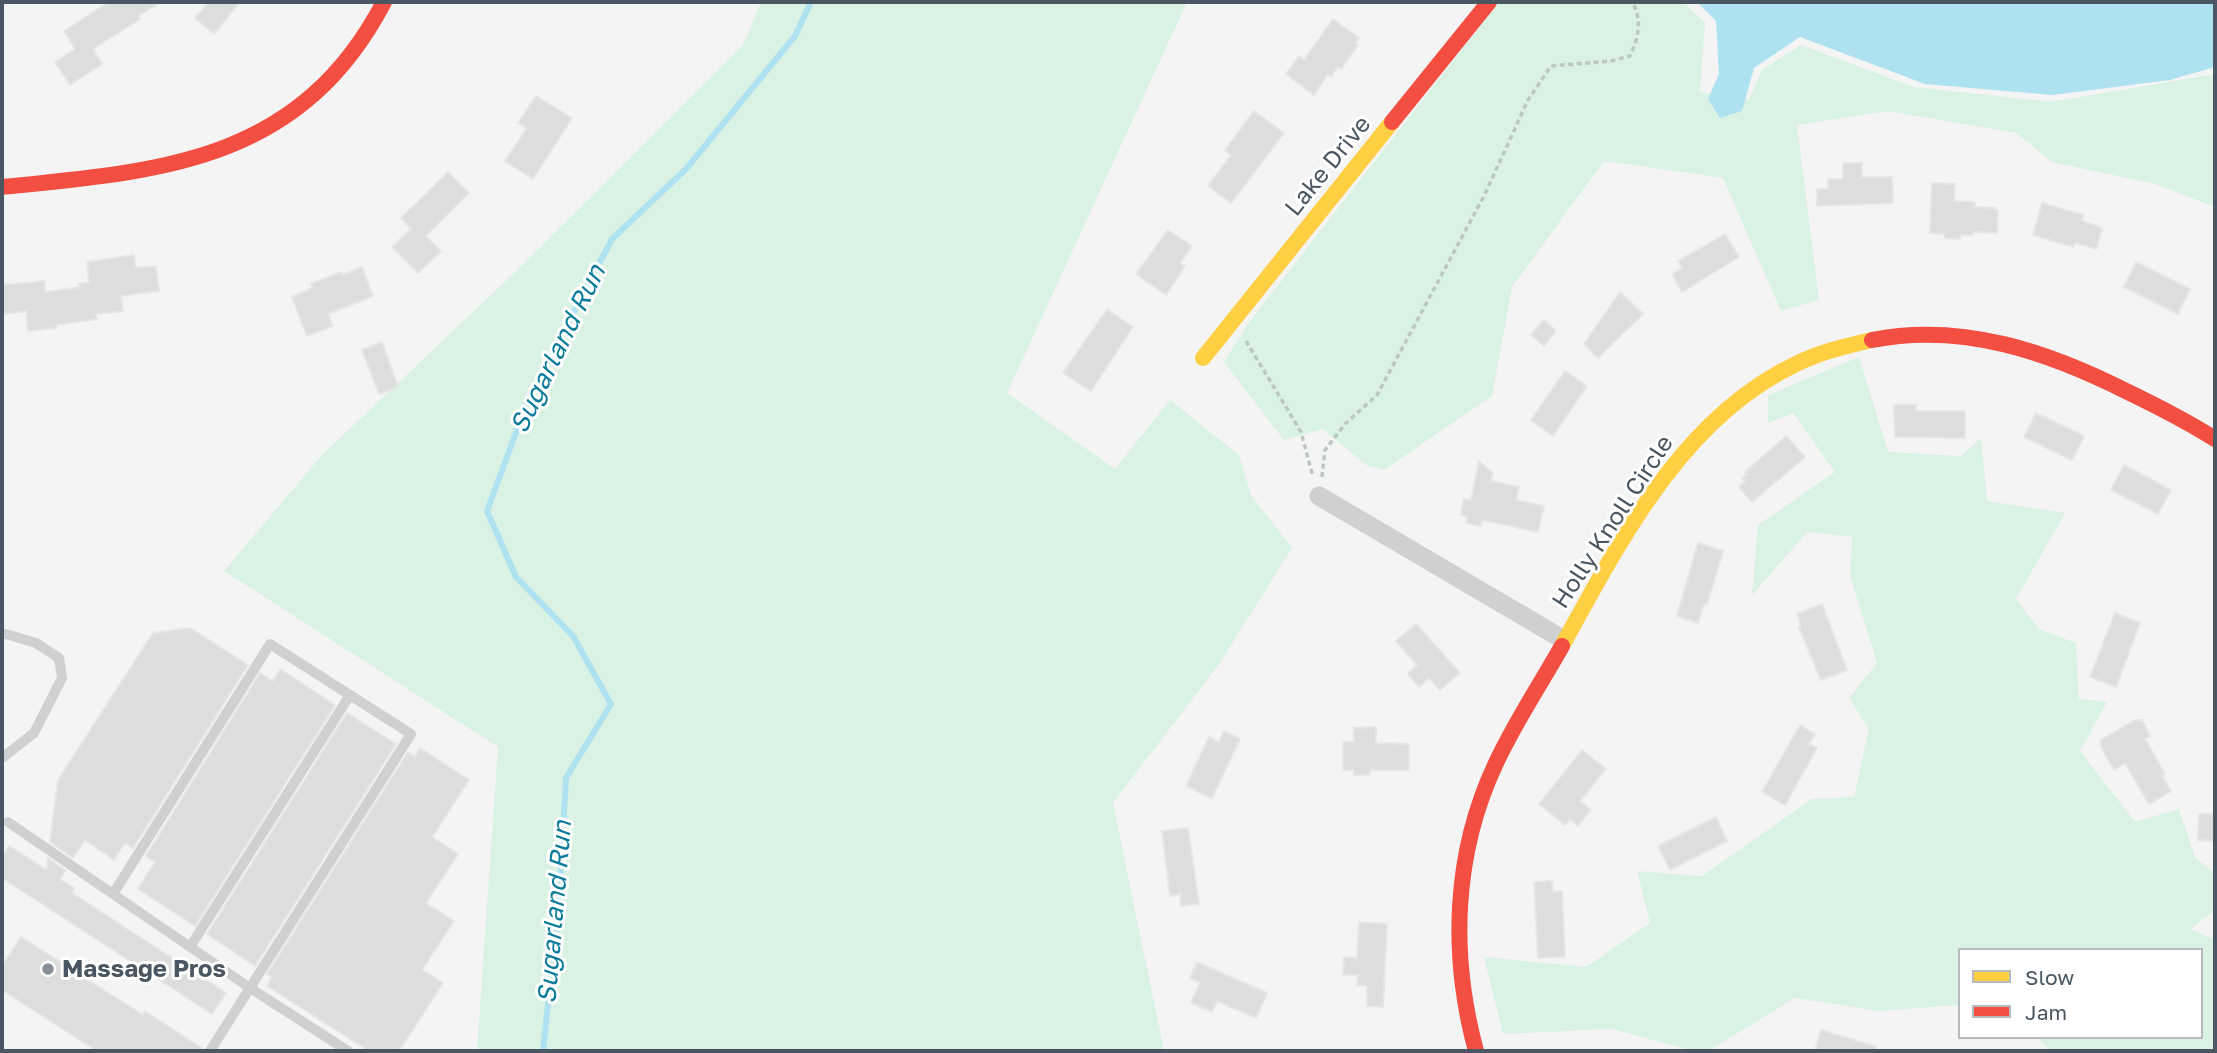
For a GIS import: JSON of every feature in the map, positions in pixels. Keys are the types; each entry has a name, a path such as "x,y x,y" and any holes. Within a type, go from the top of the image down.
{"street":[{"path":"2,187 156,169 212,154 242,142 285,118 318,93 354,50 384,2"},
{"name":"Lake Drive","path":"1203,358 1489,2"},
{"name":"Holly Knoll Circle","path":"1476,1051 1461,984 1458,934 1460,890 1472,829 1487,783 1505,744 1632,525 1691,443 1743,396 1778,373 1813,356 1850,343 1889,336 1966,336 2007,344 2096,375 2215,439"},
{"path":"1319,496 1564,640"}],"lane":[{"path":"2,633 36,643 59,658 62,678 34,733 2,758"},
{"path":"114,894 270,644 411,734 210,1051"},
{"path":"190,947 350,695"},
{"path":"8,822 250,988 348,1051"}],"path":[{"path":"1319,496 1325,450 1345,424 1377,395 1484,196 1528,100 1551,66 1611,61 1630,56 1639,36 1635,6 1632,2"},
{"path":"1230,324 1242,333 1301,432 1319,496"}],"green space":[{"path":"761,2 1187,2 1007,393 1115,469 1170,400 1239,455 1251,495 1292,548 1219,664 1113,803 1164,1051 477,1051 498,747 224,571 322,455 512,275 743,45"},
{"path":"1499,2 1683,2 1705,23 1700,92 1749,100 1762,70 1801,45 1914,87 2051,102 2215,74 2215,207 2155,184 2052,162 2016,133 1888,111 1797,125 1819,300 1781,311 1723,178 1604,161 1512,287 1492,396 1384,470 1366,465 1323,429 1284,440 1224,362 1247,325"},
{"path":"1859,357 1888,452 1961,456 1981,438 1987,501 2065,513 2016,599 2039,629 2076,643 2079,699 2107,702 2080,751 2135,822 2179,809 2195,857 2215,874 2215,910 2191,929 2215,940 2215,1051 2050,1051 2039,1039 2203,1039 2203,948 1958,948 1958,1005 1878,1011 1795,998 1708,1051 1692,1051 1613,1029 1503,1034 1484,957 1586,967 1650,923 1637,871 1702,876 1812,799 1854,797 1869,729 1849,698 1877,663 1850,576 1852,537 1807,532 1752,595 1758,525 1835,472 1793,413 1768,423 1768,395"}],"water":[{"path":"1697,2 2211,2 2214,3 2215,9 2215,67 2170,80 2052,95 1925,84 1800,37 1754,68 1742,111 1720,118 1708,99 1719,74 1716,21"}],"building":[{"path":"109,2 161,2 93,49 102,64 70,85 55,62 75,49 64,31"},
{"path":"209,2 240,2 214,34 195,18"},
{"path":"1333,19 1359,38 1355,43 1358,45 1341,69 1338,67 1331,77 1328,74 1314,95 1286,74 1299,56 1304,60"},
{"path":"536,96 572,118 533,179 505,161 527,128 518,123"},
{"path":"1254,111 1284,133 1231,203 1208,186 1231,155 1225,150"},
{"path":"1843,163 1862,163 1862,177 1892,177 1893,203 1817,206 1817,189 1828,189 1828,179 1843,179"},
{"path":"448,172 469,193 426,236 441,251 418,273 392,247 411,229 401,218"},
{"path":"1932,183 1955,184 1954,201 1975,202 1975,207 1998,210 1997,233 1973,232 1973,235 1961,235 1960,239 1930,233"},
{"path":"2042,203 2083,215 2082,221 2100,227 2102,229 2096,249 2075,243 2073,247 2033,235"},
{"path":"1168,230 1192,246 1180,263 1185,266 1166,295 1136,274"},
{"path":"1725,234 1739,257 1682,292 1672,274 1682,268 1678,261"},
{"path":"134,255 136,268 156,266 159,291 121,296 123,311 96,314 97,319 56,325 57,328 28,331 26,311 2,314 2,285 44,281 45,292 80,287 79,284 89,282 87,262"},
{"path":"2136,262 2190,289 2178,314 2124,287"},
{"path":"362,267 373,296 328,314 333,326 307,336 292,297 313,288 311,284"},
{"path":"1620,292 1643,314 1598,358 1584,344"},
{"path":"1107,309 1133,327 1091,391 1063,373"},
{"path":"1544,320 1556,331 1544,346 1531,335"},
{"path":"382,342 398,387 379,394 362,350"},
{"path":"1565,371 1587,386 1553,436 1531,420"},
{"path":"1894,405 1916,405 1916,411 1965,411 1965,438 1895,437"},
{"path":"2036,413 2084,436 2072,460 2024,437"},
{"path":"1786,436 1805,457 1752,502 1739,487 1745,481 1742,478 1747,474 1745,472"},
{"path":"1479,461 1493,473 1491,481 1519,487 1516,500 1544,506 1538,532 1482,520 1481,526 1466,523 1467,517 1461,515 1464,499 1471,500"},
{"path":"2124,465 2171,490 2158,514 2111,490"},
{"path":"1698,543 1723,551 1707,604 1704,604 1698,623 1677,616"},
{"path":"1822,604 1847,670 1821,680 1799,627 1801,626 1797,614"},
{"path":"2115,613 2140,623 2116,687 2090,677"},
{"path":"1416,624 1460,673 1440,690 1429,678 1419,687 1408,674 1417,665 1396,641"},
{"path":"190,628 248,665 133,848 125,843 114,860 85,840 73,858 50,842 58,780 153,633"},
{"path":"280,669 335,705 195,926 138,889 155,862 146,856 260,673 273,681"},
{"path":"347,713 396,744 255,966 207,934"},
{"path":"2135,720 2142,720 2150,736 2145,739 2165,774 2162,775 2171,791 2149,804 2125,763 2114,770 2101,747 2101,740"},
{"path":"1800,725 1815,734 1809,744 1817,748 1785,805 1762,792"},
{"path":"1376,727 1376,743 1409,744 1409,770 1370,770 1370,775 1354,775 1354,770 1343,770 1343,742 1354,742 1354,728"},
{"path":"1224,731 1240,739 1212,798 1186,786 1209,737 1219,742"},
{"path":"420,748 469,780 432,837 458,854 426,903 454,921 422,970 443,983 399,1051 369,1051 267,986 272,977 267,974 408,752 415,757"},
{"path":"1582,750 1606,769 1580,801 1591,810 1578,826 1570,819 1565,825 1539,804"},
{"path":"2199,814 2215,814 2215,841 2198,840"},
{"path":"1716,817 1727,841 1670,870 1658,846"},
{"path":"1188,828 1199,904 1181,906 1180,894 1170,896 1162,831"},
{"path":"9,846 47,870 48,858 65,870 60,879 74,888 72,893 226,993 212,1014 2,878 2,856"},
{"path":"1552,881 1553,892 1562,891 1565,957 1538,958 1534,882"},
{"path":"1359,922 1387,924 1383,1007 1367,1006 1367,986 1357,985 1358,975 1343,975 1344,957 1357,958"},
{"path":"21,937 143,1015 145,1011 203,1051 97,1051 2,990 2,966"},
{"path":"1197,962 1267,993 1256,1018 1217,1001 1212,1012 1191,1003 1200,983 1190,978"},
{"path":"1821,1030 1877,1047 1877,1051 1815,1051"}],"waterway":[{"name":"Sugarland Run","path":"543,1051 559,903 566,778 611,704 573,636 516,577 487,511 528,400 612,239 686,169 795,36 811,2"}],"traffic: slow":[{"path":"1203,358 1392,122"},
{"path":"1562,646 1631,525 1687,449 1720,416 1756,387 1796,364 1872,340"}],"traffic: jam":[{"path":"2,187 118,174 171,164 222,148 269,127 312,96 350,55 384,2"},
{"path":"1392,122 1489,2"},
{"path":"1872,340 1906,335 1939,335 2005,344 2037,353 2099,378 2163,409 2215,439"},
{"path":"1476,1051 1462,978 1460,942 1460,905 1471,833 1503,748 1562,646"}],"place":[{"name":"Massage Pros","path":"48,969"}]}
